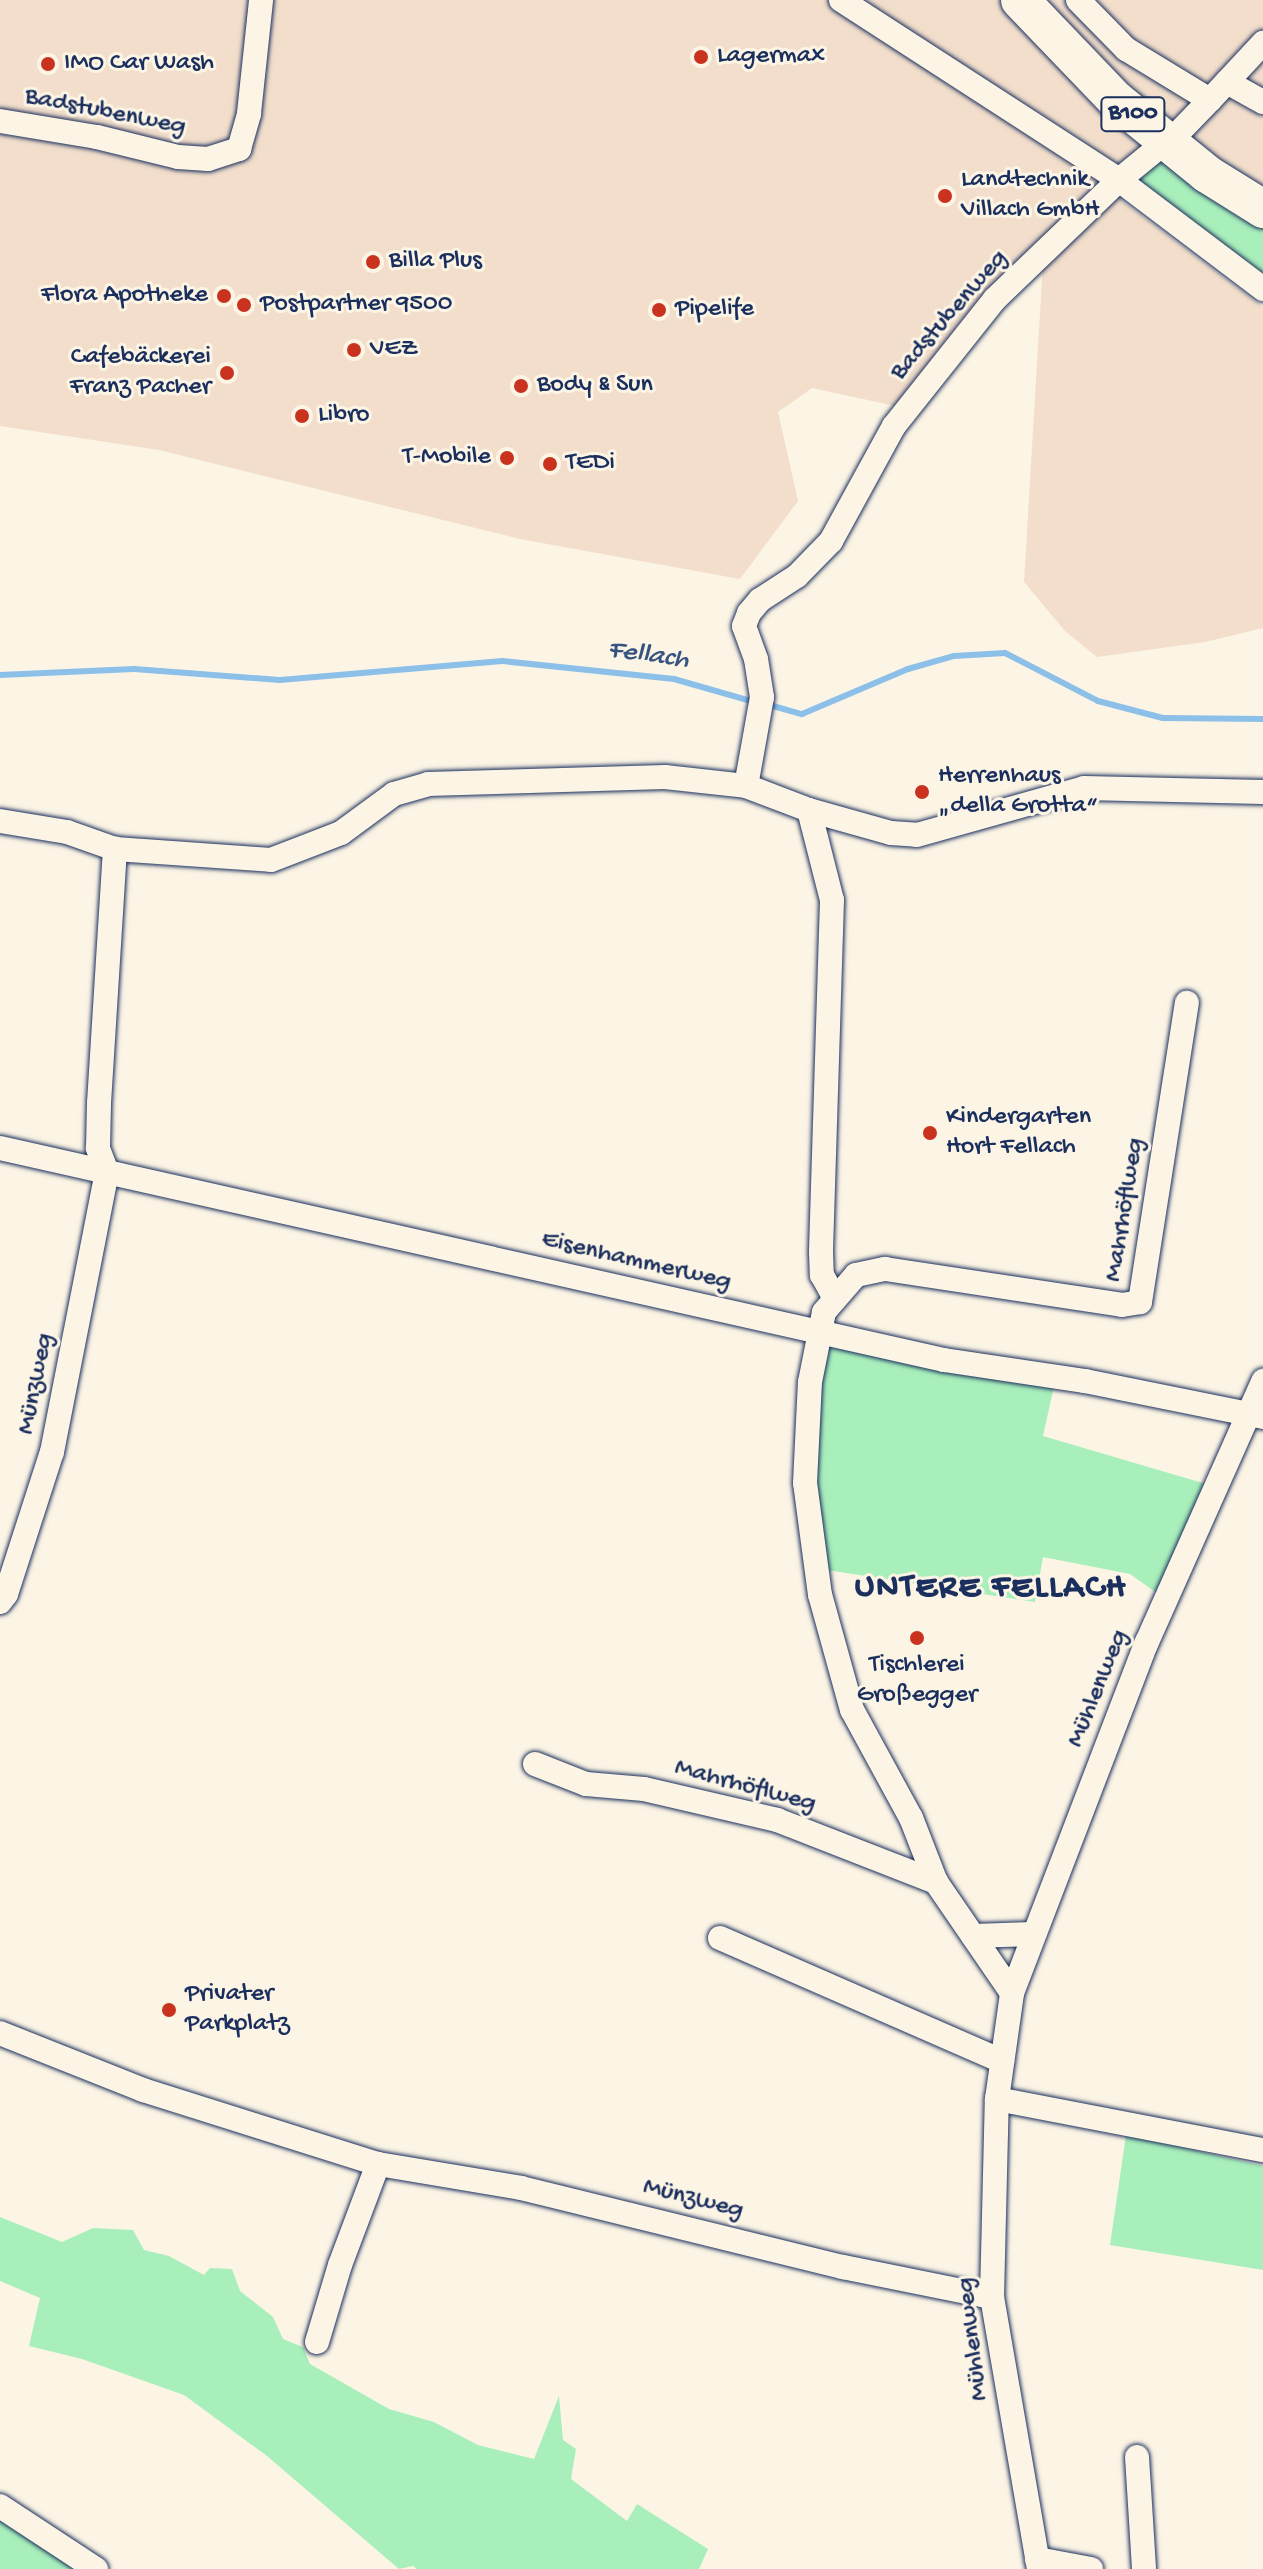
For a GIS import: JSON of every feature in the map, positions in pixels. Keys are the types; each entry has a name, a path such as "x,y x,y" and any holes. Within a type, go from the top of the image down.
{"main road":[{"name":"B100","path":"1020,0 1116,100 1207,174 1263,209"}],"street":[{"name":"Badstubenweg","path":"0,121 97,137 178,157 208,159 239,149 249,113 261,0"},
{"path":"841,0 1119,180 1263,289"},
{"path":"1078,0 1126,49 1210,100"},
{"path":"1182,129 1263,43"},
{"path":"1227,82 1263,102"},
{"name":"Badstubenweg","path":"746,786 762,706 756,659 744,626 749,613 760,600 814,561 831,541 894,426 995,299 1119,180 1152,153"},
{"path":"0,821 67,832 115,849 271,860 341,833 394,794 428,784 665,777 746,786 809,810 891,833 917,835 1084,788 1111,786 1263,792"},
{"path":"809,810 832,900 821,1252 822,1275 835,1298"},
{"path":"107,1172 98,1148 98,1133 115,849"},
{"name":"Mahrhöflweg","path":"1012,1993 936,1882 911,1818 852,1710 820,1595 805,1483 810,1382 824,1312 856,1275 885,1269 1122,1305 1140,1302 1187,1003"},
{"name":"Eisenhammerweg","path":"0,1148 944,1360 1085,1381 1254,1417"},
{"name":"Münzweg","path":"0,1602 6,1594 52,1452 107,1172"},
{"name":"Mühlenweg","path":"1038,2564 992,2297 997,2099 1012,1993 1147,1642 1254,1417 1263,1381"},
{"name":"Mahrhöflweg","path":"535,1764 586,1784 644,1789 777,1820 936,1882"},
{"path":"973,1936 1033,1934"},
{"path":"720,1938 1002,2061"},
{"name":"Münzweg","path":"0,2033 156,2095 378,2164 521,2188 843,2267 992,2297"},
{"path":"997,2099 1263,2150"},
{"path":"317,2342 340,2265 378,2164"},
{"path":"1137,2457 1144,2569"},
{"path":"0,2506 96,2569"},
{"path":"1038,2564 1091,2569"}],"shaded area":[{"path":"0,0 1263,0 1263,197 1165,133 900,407 812,388 778,412 798,501 740,579 520,539 159,450 0,426"},
{"path":"1117,197 1263,307 1263,628 1205,642 1097,657 1065,631 1024,582 1043,262"}],"green space":[{"path":"1171,141 1263,200 1263,283 1128,182"},
{"path":"825,1340 1055,1382 1043,1436 1213,1486 1168,1601 1130,1574 1043,1557 1035,1602 820,1569 809,1483"},
{"path":"1126,2135 1263,2166 1263,2270 1110,2245"},
{"path":"0,2217 62,2242 93,2228 133,2230 144,2250 169,2256 204,2275 210,2268 232,2269 240,2291 273,2317 283,2339 303,2347 310,2364 389,2409 434,2422 478,2445 534,2459 559,2396 563,2440 576,2449 571,2479 627,2521 637,2504 708,2549 699,2569 417,2569 413,2566 399,2569 267,2456 184,2395 82,2359 29,2346 40,2298 0,2281"},
{"path":"0,2515 85,2569 0,2569"}],"waterway":[{"name":"Fellach","path":"766,704 802,714 908,669 954,656 1005,653 1098,701 1163,718 1263,719"},
{"name":"Fellach","path":"0,675 134,669 280,680 502,661 674,679 755,702"}],"place":[{"name":"Lagermax","path":"701,57"},
{"name":"IMO Car Wash","path":"48,64"},
{"name":"Landtechnik Villach GmbH","path":"945,196"},
{"name":"Billa Plus","path":"373,262"},
{"name":"Flora Apotheke","path":"224,296"},
{"name":"Postpartner 9500","path":"244,305"},
{"name":"Pipelife","path":"659,310"},
{"name":"VEZ","path":"354,350"},
{"name":"Cafebäckerei Franz Pacher","path":"227,373"},
{"name":"Body & Sun","path":"521,386"},
{"name":"Libro","path":"302,416"},
{"name":"T-Mobile","path":"507,458"},
{"name":"TEDi","path":"550,464"},
{"name":"Herrenhaus „della Grotta“","path":"922,792"},
{"name":"Kindergarten Hort Fellach","path":"930,1133"},
{"name":"Tischlerei Großegger","path":"917,1638"},
{"name":"Privater Parkplatz","path":"169,2010"}],"district":[{"name":"UNTERE FELLACH","path":"991,1590"}]}
